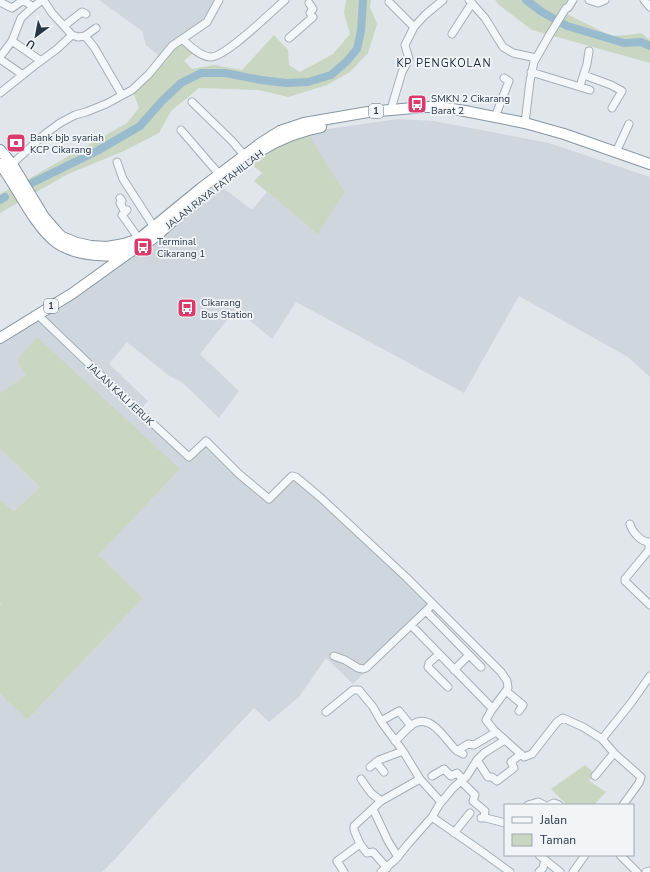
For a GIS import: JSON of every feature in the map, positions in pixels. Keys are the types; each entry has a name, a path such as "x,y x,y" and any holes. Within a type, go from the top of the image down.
{"highway":[{"name":"JALAN RAYA FATAHILLAH","path":"650,164 564,134 525,123 439,107 391,109 304,123 272,136 219,174 134,244 140,248 196,200 274,142 297,132 366,118 424,113 466,118 563,140 650,170"},
{"name":"1","path":"0,150 4,168 16,179 51,238 60,245 80,253 106,255 134,244"},
{"name":"1","path":"41,219 62,237 77,243 107,247 134,244"},
{"name":"1","path":"0,338 73,293 113,265 134,244"},
{"path":"95,255 100,263 101,272"}],"street":[{"path":"4,168 56,126 75,115 90,111 132,90 145,78 172,46 207,22 219,0"},
{"path":"182,39 202,54 210,57 215,56 235,44 285,0"},
{"path":"391,109 402,72 409,59 405,46 414,27 425,15 443,0"},
{"path":"525,123 531,72 536,58 574,0"},
{"path":"589,0 598,3 606,0"},
{"path":"644,0 650,8"},
{"path":"0,2 12,8 23,1 33,7"},
{"path":"23,75 1,61 12,41 21,18 41,1 44,1 52,13 72,35 78,37 85,36 96,28"},
{"path":"289,38 312,17 310,13 313,9 309,1"},
{"path":"389,2 414,27"},
{"path":"452,34 471,2 485,18 503,47 513,53 536,58"},
{"path":"64,26 82,12 86,14"},
{"path":"0,93 57,49 72,35"},
{"path":"85,36 94,47 122,95"},
{"path":"12,41 41,61"},
{"path":"580,86 587,64 589,51"},
{"path":"531,72 590,90"},
{"path":"584,75 611,85 623,92 612,108"},
{"path":"495,117 509,81 504,78"},
{"path":"192,102 232,140 244,156"},
{"path":"616,152 629,124"},
{"path":"181,130 219,174"},
{"path":"117,162 123,180 154,227"},
{"path":"120,198 122,201 120,203 126,211 122,215 134,244"},
{"name":"JALAN KALI JERUK","path":"37,314 189,458 206,441 240,475 269,499 292,476 296,477 320,497 433,604"},
{"path":"630,524 630,528 649,543 649,550 625,581 650,605"},
{"path":"334,656 363,669 371,664 433,604 501,672 507,681 508,686 506,691 486,720 496,732 524,757 532,754 560,719 563,718 584,727 602,739 614,753 640,776 641,778 624,804"},
{"path":"426,611 481,667"},
{"path":"411,625 490,706"},
{"path":"439,654 429,663 428,667 448,687"},
{"path":"454,670 469,655"},
{"path":"602,739 631,703 650,676"},
{"path":"326,712 354,690 362,693 403,751 420,779 441,802"},
{"path":"506,691 523,705 520,710"},
{"path":"381,721 399,711 411,726"},
{"path":"395,741 415,723 422,722 430,724 440,731 460,752 468,744 474,745 496,732"},
{"path":"420,779 381,801 354,826 354,830 360,844 367,853 374,852 384,870 398,857 432,817 434,811 441,802 467,776 477,760 505,740"},
{"path":"370,767 383,758 403,751"},
{"path":"595,776 614,753"},
{"path":"477,760 488,777 492,777 497,781 514,768 511,762 521,754"},
{"path":"376,762 384,772"},
{"path":"432,776 444,769 451,776 458,773 475,795 474,801 485,811 482,818 504,823"},
{"path":"361,779 381,801"},
{"path":"531,804 538,802 542,804"},
{"path":"373,809 388,841 398,857"},
{"path":"432,817 481,850 510,872"},
{"path":"454,833 468,818"},
{"path":"344,872 337,861 360,844"},
{"path":"540,856 560,872"},
{"path":"573,872 585,856"},
{"path":"621,856 637,872"},
{"path":"539,872 543,868 545,860"},
{"path":"646,872 650,871"}],"shaded area":[{"path":"99,0 215,0 201,22 158,55 146,45 142,31"},
{"path":"398,119 434,121 549,143 650,177 650,377 628,357 519,296 464,393 296,302 272,339 236,309 200,354 239,391 219,418 183,383 168,375 127,342 109,364 148,401 139,411 189,457 206,441 269,499 292,476 433,604 353,684 326,658 299,697 269,722 254,708 102,872 0,872 0,694 27,720 143,598 99,555 180,469 26,375 0,393 0,338 113,265 218,184 252,210 267,192 318,233 307,132"},
{"path":"0,449 40,487 14,511 0,499"}],"green space":[{"path":"346,0 371,0 370,7 377,24 368,53 350,72 327,85 288,97 259,90 199,88 171,111 159,133 124,151 68,174 0,213 0,194 15,186 0,164 0,151 23,182 127,123 139,108 132,88 146,74 158,55 179,39 194,52 184,61 192,69 214,65 242,70 274,35 288,50 289,65 300,72 333,54 350,34 344,13"},
{"path":"495,0 572,0 565,13 611,36 641,33 650,40 650,63 532,30 499,5"},
{"path":"307,132 344,192 318,234 254,181 262,173 250,163 278,144"},
{"path":"37,337 180,469 99,555 143,598 27,720 0,694 0,499 14,511 40,487 0,449 0,393 26,375 17,360"},
{"path":"585,765 595,774 589,781 606,792 595,804 566,804 551,789"}],"waterway":[{"path":"32,183 97,151 140,126 162,101 181,83 201,73 225,73 286,83 308,82 331,75 347,61 357,49 361,31 363,0"},
{"path":"526,0 542,12 567,26 624,43 641,42 650,46"},
{"path":"0,200 5,197"}],"place":[{"name":"SMKN 2 Cikarang Barat 2","path":"417,104"},
{"name":"Bank bjb syariah KCP Cikarang","path":"16,143"},
{"name":"Terminal Cikarang 1","path":"143,247"},
{"name":"Cikarang Bus Station","path":"187,308"}],"district":[{"name":"KP PENGKOLAN","path":"444,63"}]}
